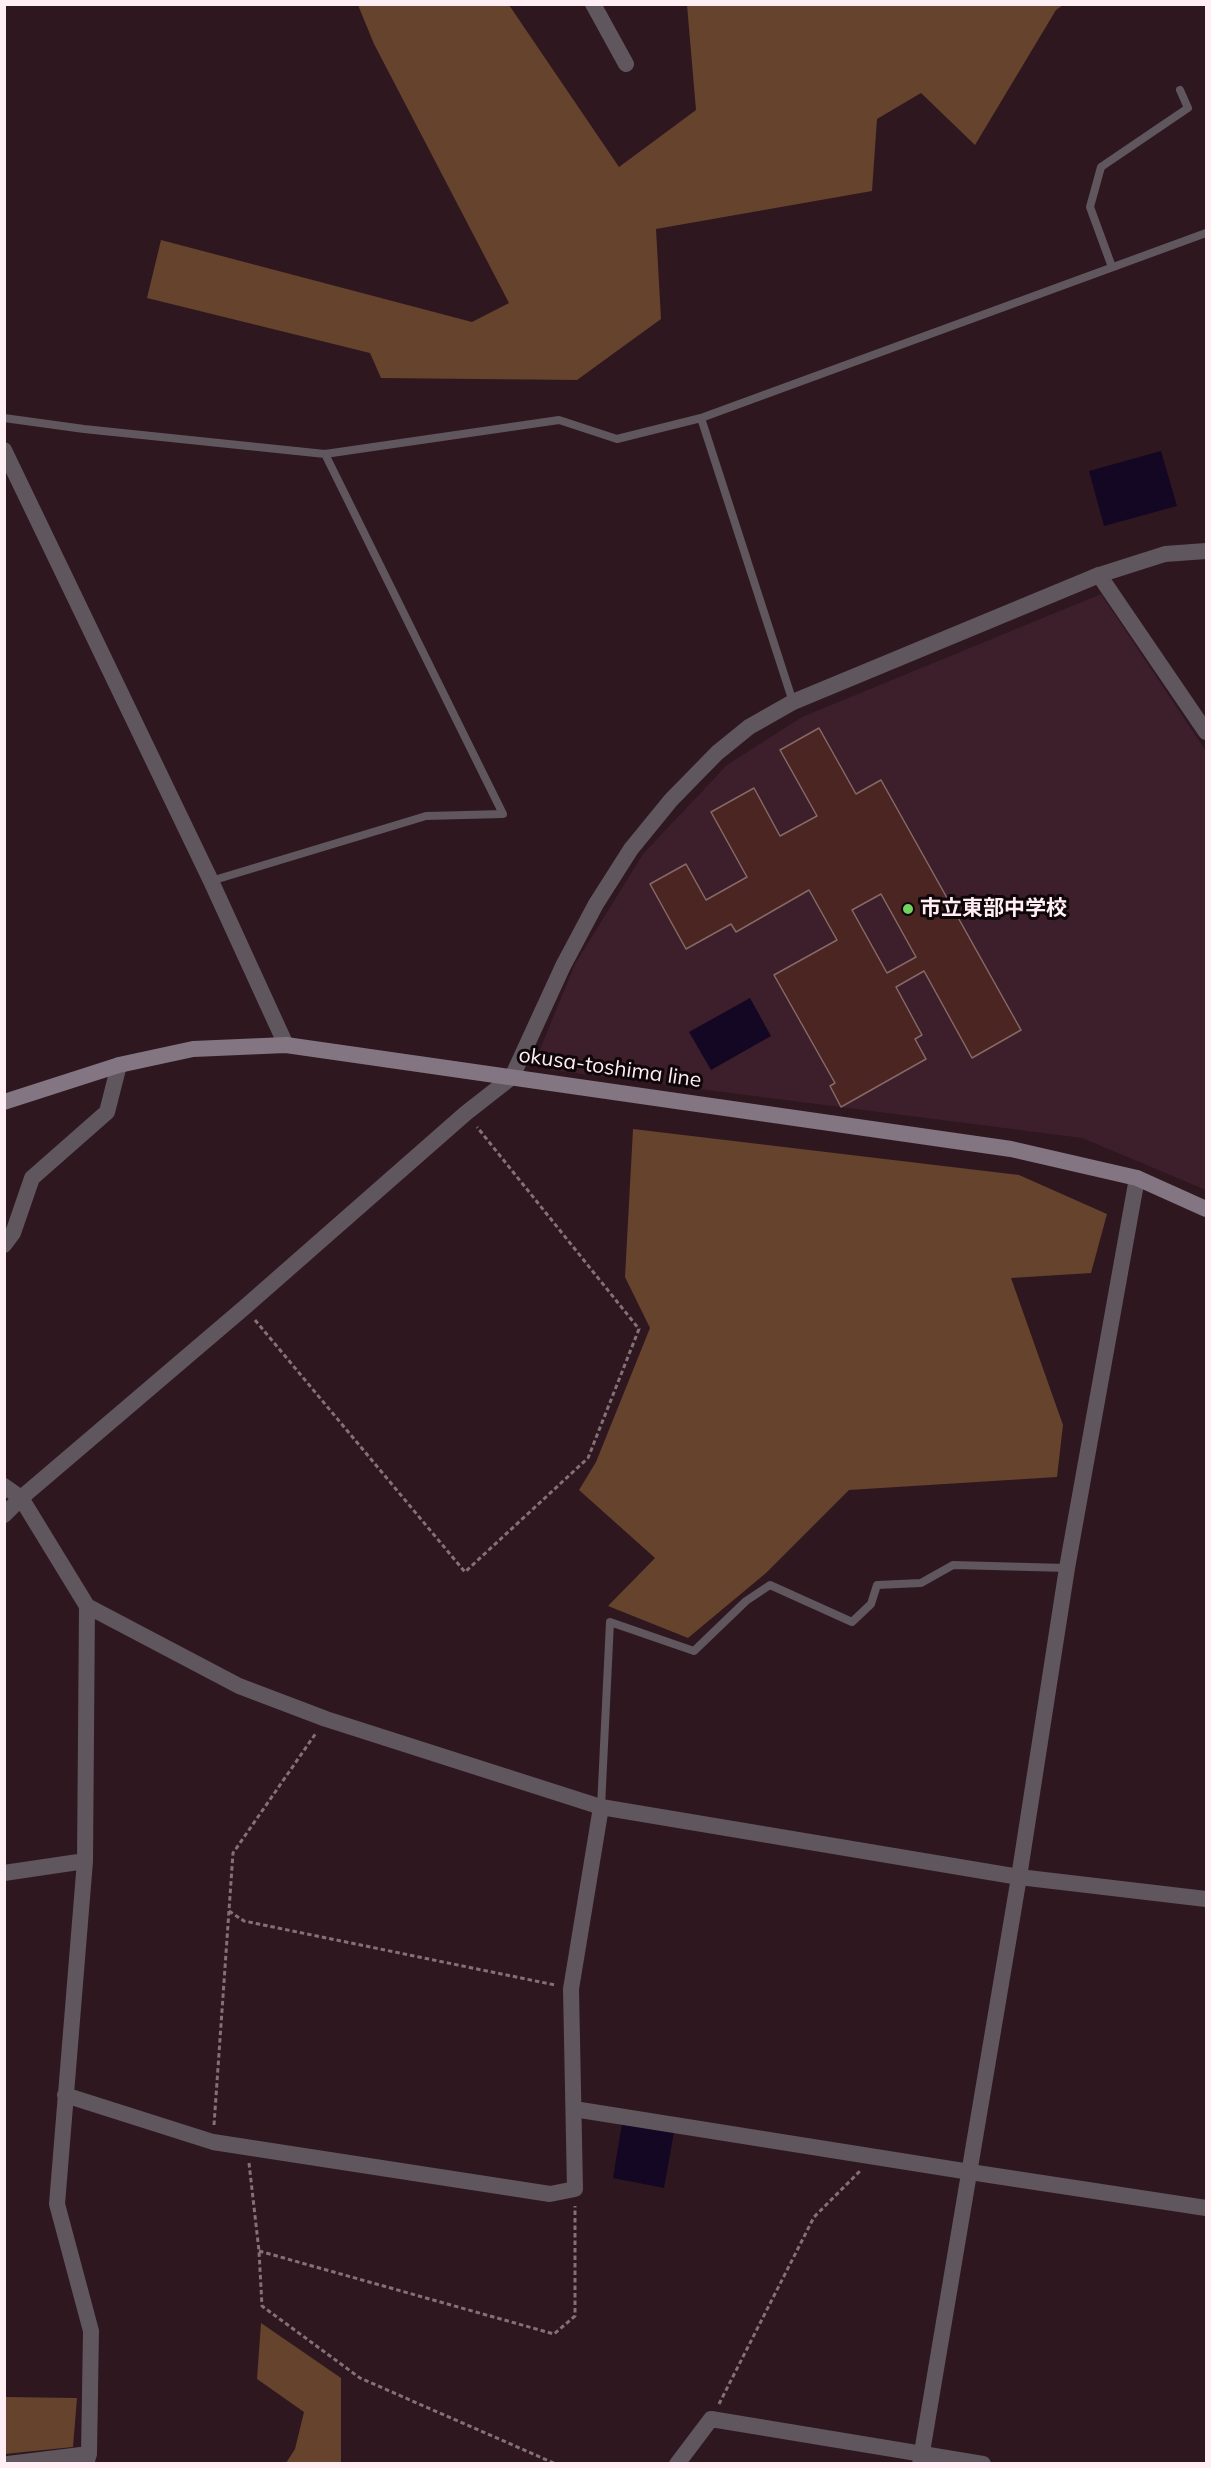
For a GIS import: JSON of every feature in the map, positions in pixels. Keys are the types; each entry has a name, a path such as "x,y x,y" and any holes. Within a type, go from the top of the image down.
{"main road":[{"name":"okusa-toshima line","path":"4,1102 119,1065 194,1049 286,1045 1011,1149 1137,1178 1206,1209"}],"street":[{"path":"593,4 626,64"},
{"path":"4,450 211,881 286,1045"},
{"path":"4,1515 466,1113 512,1077 590,914 631,849 671,800 717,753 749,727 793,702 1099,575 1165,554 1206,551"},
{"path":"1099,575 1206,732"},
{"path":"4,1245 13,1233 32,1178 107,1112 119,1065"},
{"path":"920,2458 1019,1877 1067,1568 1137,1178"},
{"path":"4,1486 21,1498 87,1606 239,1686 326,1719 601,1807 1019,1877 1206,1899"},
{"path":"8,2463 88,2459 91,2331 57,2204 85,1861 87,1606"},
{"path":"65,2094 213,2142 549,2194 575,2189 571,1989 601,1807"},
{"path":"4,1873 85,1861"},
{"path":"574,2109 1206,2208"},
{"path":"677,2463 711,2420 920,2458 983,2463"}],"lane":[{"path":"1112,267 1090,207 1101,167 1188,108 1180,90"},
{"path":"4,418 84,429 325,454 560,420 617,439 700,418 1206,233"},
{"path":"700,418 793,702"},
{"path":"211,881 426,816 503,814 325,454"},
{"path":"601,1807 610,1622 694,1651 746,1601 770,1585 852,1622 872,1604 877,1585 921,1583 952,1565 1067,1568"}],"path":[{"path":"244,1307 465,1572 588,1458 639,1329 466,1113"},
{"path":"213,2142 233,1853 326,1719"},
{"path":"229,1911 244,1921 571,1989"},
{"path":"247,2146 259,2251 262,2306 360,2378 556,2463"},
{"path":"711,2420 814,2217 861,2171 861,2153"},
{"path":"259,2251 554,2334 575,2316 575,2189"}],"shaded area":[{"path":"358,5 509,5 619,167 696,110 687,5 1063,5 1056,10 975,145 921,93 877,119 872,191 656,229 661,319 577,380 381,378 370,353 147,298 161,240 472,322 509,303 374,44"},
{"path":"1161,451 1177,506 1104,526 1089,471"},
{"name":"市立東部中学校","path":"1101,594 1206,751 1206,1190 1082,1138 551,1070 536,1059 575,964 643,854 727,765 802,717"},
{"path":"750,998 771,1036 711,1070 689,1032"},
{"path":"633,1129 1019,1175 1107,1214 1091,1273 1011,1278 1063,1425 1057,1477 849,1490 766,1573 688,1638 608,1606 655,1558 579,1490 596,1462 650,1328 625,1277"},
{"path":"622,2123 674,2132 664,2188 613,2178"},
{"path":"261,2323 341,2378 341,2463 286,2463 295,2449 304,2412 257,2379"},
{"path":"5,2387 6,2397 77,2398 73,2447 5,2454"}],"building":[{"path":"819,728 856,794 881,780 1021,1030 972,1058 924,971 896,987 922,1035 915,1039 926,1059 841,1107 830,1086 835,1083 774,975 837,940 809,890 736,932 731,924 686,949 650,884 686,864 706,900 747,877 711,812 754,788 780,836 817,816 780,750","holes":["881,894 916,957 887,973 852,910"]}],"place":[{"name":"市立東部中学校","path":"908,909"}]}
